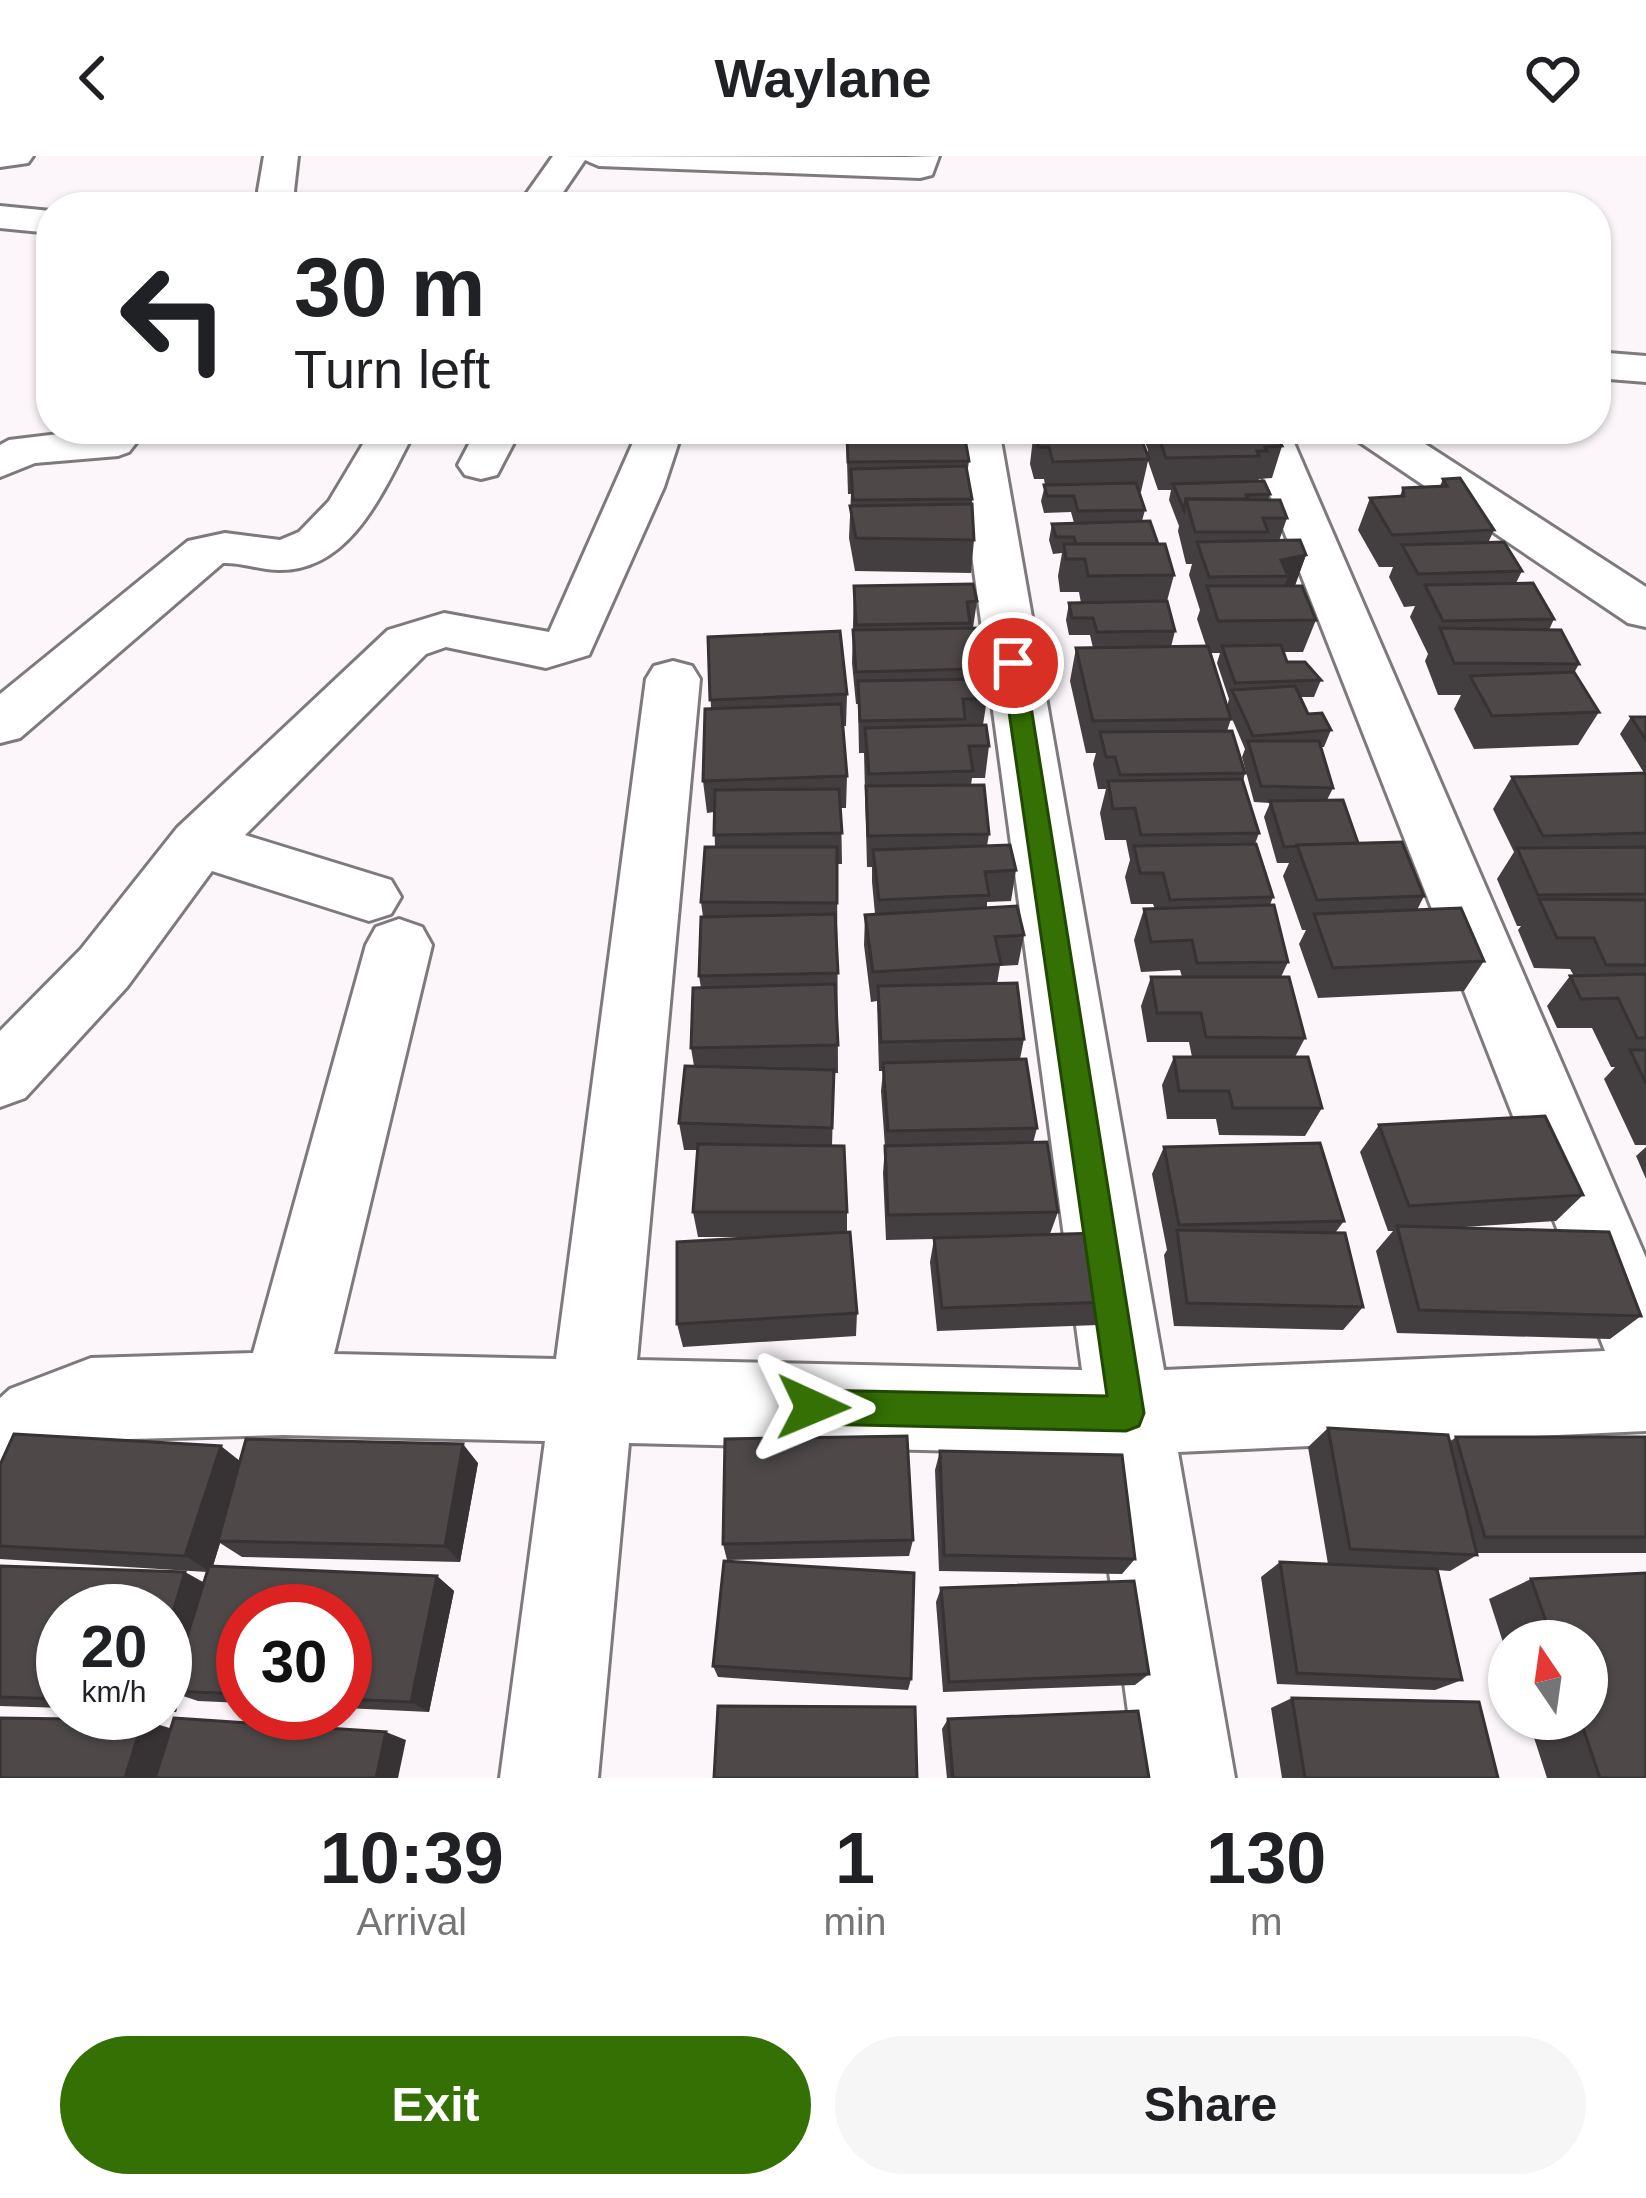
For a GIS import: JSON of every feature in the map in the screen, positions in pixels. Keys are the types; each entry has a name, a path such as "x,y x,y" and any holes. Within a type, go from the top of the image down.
{"street":[{"path":"0,157 16,156"},
{"path":"276,192 281,156"},
{"path":"545,192 570,156"},
{"path":"599,156 921,162 916,192"},
{"path":"0,217 36,221"},
{"path":"1611,366 1646,369"},
{"path":"0,463 25,450 105,444"},
{"path":"0,724 206,552 240,545 292,554 322,543 385,444"},
{"path":"0,1077 104,968 199,844 407,642 444,630 546,651 570,643 656,444"},
{"path":"979,444 1186,1778"},
{"path":"1272,444 1646,1353"},
{"path":"1394,444 1646,611"},
{"path":"549,1778 674,679"},
{"path":"199,844 384,921 283,1394"},
{"path":"0,1467 6,1449 40,1419 92,1399 283,1394 1126,1413 1646,1390"}],"building":[{"path":"847,444 966,444 969,461 848,462"},
{"path":"1143,444 1149,459 1053,462 1049,447 1038,447"},
{"path":"1161,444 1282,446 1265,447 1267,451 1257,451 1259,456 1166,458"},
{"path":"966,466 972,499 853,500 851,469"},
{"path":"1460,478 1494,530 1392,535 1370,498 1404,496 1403,488 1447,486 1443,479"},
{"path":"1264,481 1270,494 1246,495 1248,499 1186,499 1184,510 1173,484"},
{"path":"1136,483 1145,510 1078,511 1074,496 1047,496 1044,485"},
{"path":"1186,499 1280,500 1287,518 1263,518 1268,532 1195,532"},
{"path":"972,504 974,540 856,538 850,506"},
{"path":"1150,521 1158,544 1076,544 1074,537 1056,537 1052,524"},
{"path":"1300,540 1306,555 1281,560 1288,576 1209,577 1197,542"},
{"path":"1504,542 1522,571 1418,574 1402,545"},
{"path":"1064,544 1165,544 1174,575 1088,576 1085,559 1066,559"},
{"path":"1533,583 1554,619 1443,621 1425,585"},
{"path":"973,584 977,601 967,602 970,623 856,625 854,586"},
{"path":"1207,586 1302,586 1316,620 1218,621"},
{"path":"1167,601 1175,631 1097,632 1093,618 1072,618 1069,603"},
{"path":"983,628 986,650 970,651 973,669 856,672 853,630"},
{"path":"1440,628 1561,630 1579,664 1454,663"},
{"path":"840,631 847,694 710,700 708,637"},
{"path":"1281,645 1287,662 1305,662 1321,680 1235,683 1222,646"},
{"path":"1208,646 1231,719 1093,721 1076,648"},
{"path":"1574,672 1599,712 1492,716 1470,676"},
{"path":"983,679 987,699 963,699 965,719 860,721 858,681"},
{"path":"1295,686 1308,714 1322,713 1331,730 1253,736 1232,690"},
{"path":"841,704 847,776 703,781 705,709"},
{"path":"1631,717 1646,717 1646,740"},
{"path":"986,725 989,746 969,746 973,771 869,774 865,728"},
{"path":"1232,731 1245,773 1120,775 1115,757 1106,757 1100,732"},
{"path":"1248,741 1319,741 1333,788 1261,786"},
{"path":"1646,773 1646,833 1543,836 1512,777"},
{"path":"1242,779 1259,833 1141,835 1135,808 1113,809 1108,781"},
{"path":"984,785 989,834 868,836 866,786"},
{"path":"839,789 842,833 714,835 715,790"},
{"path":"1343,800 1358,843 1284,847 1270,801"},
{"path":"1402,842 1424,896 1317,900 1297,845"},
{"path":"1256,844 1273,897 1170,900 1163,873 1140,873 1134,846"},
{"path":"1010,845 1016,870 985,872 989,895 879,900 873,850"},
{"path":"705,847 837,847 837,903 701,902"},
{"path":"1646,847 1646,894 1538,895 1517,848"},
{"path":"1539,899 1646,900 1646,965 1606,965 1594,938 1557,938"},
{"path":"1274,905 1288,962 1197,963 1192,940 1151,942 1144,909"},
{"path":"1017,906 1024,935 995,937 1001,964 873,972 865,915"},
{"path":"1461,908 1484,961 1333,968 1314,914"},
{"path":"835,914 838,973 699,976 701,917"},
{"path":"1646,974 1646,1038 1637,1038 1618,998 1581,999 1570,976"},
{"path":"1151,977 1289,977 1305,1038 1206,1037 1201,1013 1157,1013"},
{"path":"1017,983 1024,1039 881,1042 878,986"},
{"path":"835,984 838,1045 691,1048 693,988"},
{"path":"1630,1050 1646,1050 1646,1083"},
{"path":"1174,1057 1308,1057 1322,1108 1233,1108 1229,1091 1179,1091"},
{"path":"1026,1059 1037,1128 888,1131 883,1063"},
{"path":"685,1066 834,1070 832,1128 679,1123"},
{"path":"1545,1116 1583,1195 1409,1206 1379,1125"},
{"path":"1047,1142 1058,1212 888,1215 885,1146"},
{"path":"1320,1143 1344,1221 1179,1225 1164,1147"},
{"path":"698,1144 844,1146 847,1212 693,1212"},
{"path":"1397,1226 1609,1232 1641,1316 1419,1310"},
{"path":"1177,1230 1345,1233 1363,1307 1187,1303"},
{"path":"850,1232 857,1313 677,1324 677,1242"},
{"path":"1098,1233 1109,1302 942,1308 934,1238"},
{"path":"1328,1428 1448,1435 1477,1555 1350,1549"},
{"path":"14,1434 221,1446 185,1556 0,1546 0,1465"},
{"path":"907,1436 913,1540 723,1544 725,1439"},
{"path":"1456,1437 1646,1437 1646,1537 1485,1537"},
{"path":"246,1439 463,1444 445,1546 218,1541"},
{"path":"940,1451 1122,1455 1135,1559 944,1555"},
{"path":"724,1561 914,1573 911,1679 713,1666"},
{"path":"1280,1562 1437,1569 1462,1680 1297,1673"},
{"path":"0,1566 185,1572 181,1584 36,1584 36,1698 0,1697"},
{"path":"209,1566 437,1576 411,1702 372,1700 372,1584 216,1584 216,1693 192,1692 192,1620"},
{"path":"1646,1573 1646,1778 1600,1778 1587,1740 1608,1740 1608,1620 1546,1620 1531,1579"},
{"path":"1134,1581 1149,1674 949,1682 941,1588"},
{"path":"1292,1698 1479,1702 1498,1778 1305,1778"},
{"path":"718,1706 915,1707 917,1778 714,1778"},
{"path":"1138,1711 1149,1778 953,1778 948,1719"},
{"path":"0,1718 36,1719 36,1740 137,1740 125,1778 0,1778"},
{"path":"192,1719 216,1721 216,1740 372,1740 372,1731 386,1732 376,1778 155,1778 167,1740 192,1740"}],"route":[{"path":"813,1407 1126,1413 1013,663"}]}
